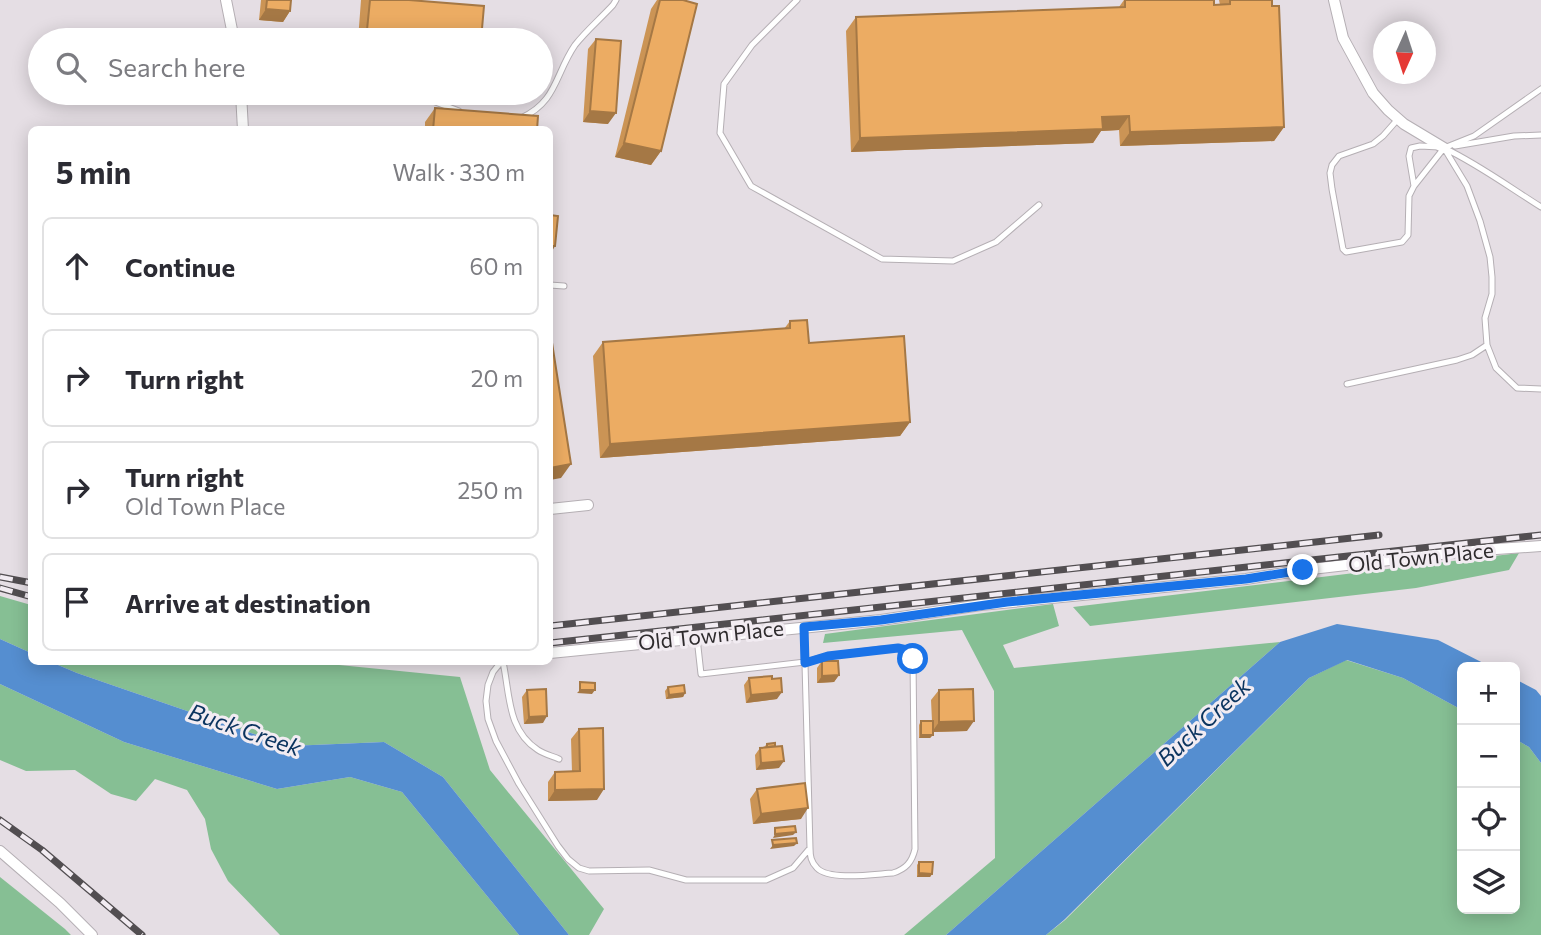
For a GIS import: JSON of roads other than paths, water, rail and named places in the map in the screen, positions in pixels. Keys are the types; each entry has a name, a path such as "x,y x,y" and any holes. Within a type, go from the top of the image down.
{"street":[{"path":"226,0 232,28"},
{"path":"1334,0 1343,38 1373,93 1404,124 1444,148"},
{"path":"242,105 243,126"},
{"path":"553,509 588,505"},
{"name":"Old Town Place","path":"553,653 881,620 1007,602 1246,579 1467,551 1541,546"},
{"path":"0,851 92,935"}],"lane":[{"path":"553,90 566,59 616,0"},
{"path":"797,0 752,45 724,84 720,133 751,186 882,259 953,261 996,242 1038,205"},
{"path":"1399,119 1373,144 1339,156 1332,165 1332,189 1343,249 1346,252 1406,239 1409,196 1444,148 1474,136 1541,89"},
{"path":"444,105 470,114"},
{"path":"512,118 520,118 533,112 540,105"},
{"path":"1414,186 1409,156 1411,148 1444,148 1514,136 1541,135"},
{"path":"1444,148 1472,161 1541,207"},
{"path":"1444,148 1466,186 1490,257 1492,294 1485,318 1487,345 1496,368 1517,388 1541,389"},
{"path":"553,285 564,286"},
{"path":"1347,384 1457,360 1472,355 1487,345"},
{"path":"697,638 701,674 805,663 828,656 898,648 907,650 913,659 915,849 913,857 902,870 893,873 835,875 823,873 811,860 810,848 805,663 804,627"},
{"path":"499,665 488,685 486,701 488,719 496,741 519,785 558,846 579,868 589,871 649,870 686,880 766,880 793,868 810,848"},
{"path":"503,665 512,715 519,732 538,750 559,758"}],"water":[{"name":"Buck Creek","path":"1337,624 1438,640 1481,662 1457,662 1457,707 1403,678 1347,660 1309,678 1046,935 946,935 1280,642"},
{"path":"0,639 28,652 28,665 58,665 289,746 384,742 443,777 569,935 519,935 402,792 350,777 277,789 124,742 0,684"},
{"path":"1520,682 1536,690 1541,696 1541,763 1529,747 1520,742"}],"railway":[{"path":"553,626 1379,535"},
{"path":"553,643 1541,535"},
{"path":"0,577 28,582"},
{"path":"0,588 28,596"},
{"path":"0,820 42,850 142,935"}]}
